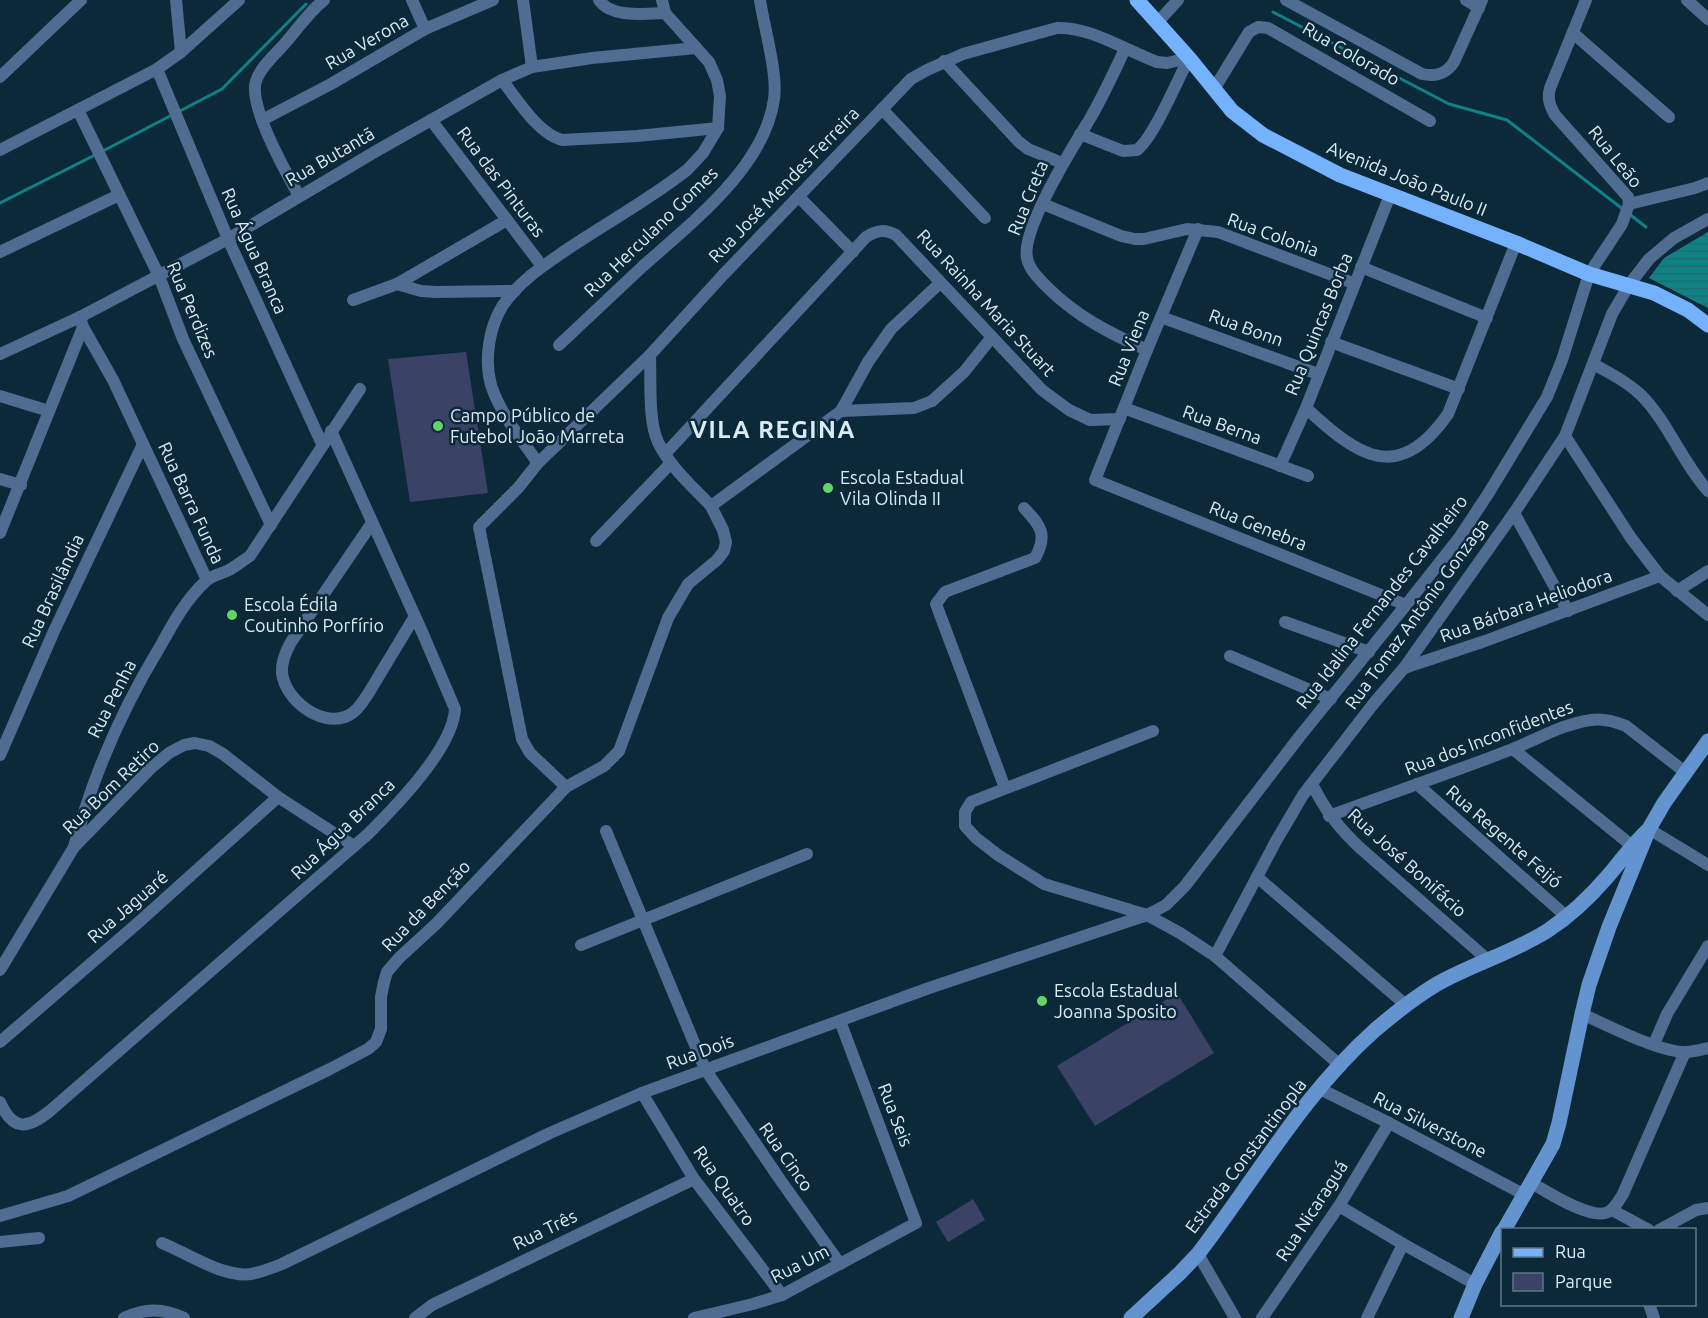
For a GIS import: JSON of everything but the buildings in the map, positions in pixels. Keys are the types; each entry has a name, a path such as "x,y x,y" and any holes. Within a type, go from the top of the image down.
{"main road":[{"name":"Avenida João Paulo II","path":"1137,0 1232,111 1263,135 1340,175 1389,195 1594,275 1624,283 1671,301 1708,325"}],"street":[{"path":"0,76 81,0"},
{"path":"176,0 181,52"},
{"path":"0,150 157,69 181,52 239,0"},
{"path":"298,196 254,98 257,77 309,13 324,0"},
{"path":"412,0 425,29"},
{"name":"Rua Verona","path":"262,120 340,79 425,29 493,0"},
{"path":"523,0 532,67"},
{"path":"599,0 603,6 615,11 665,14"},
{"path":"538,463 496,399 491,383 489,346 496,318 515,291 542,266 696,162 718,128 720,112 717,80 709,62 665,14 662,0"},
{"name":"Rua Herculano Gomes","path":"559,345 710,206 752,156 762,140 769,126 775,96 760,0"},
{"path":"1157,23 1178,0"},
{"path":"1286,0 1422,74 1433,76 1449,69 1454,62 1481,4 1466,0"},
{"path":"1586,0 1573,33 1669,117"},
{"path":"1687,0 1708,19"},
{"name":"Rua José Mendes Ferreira","path":"566,787 530,753 522,739 479,527 518,488 538,463 650,355 723,275 911,80 944,61 963,54 1067,27 1082,30 1157,62 1167,63 1189,58"},
{"name":"Rua Colorado","path":"1214,89 1249,32 1258,27 1268,28 1430,121"},
{"name":"Rua Leão","path":"1573,33 1548,95 1550,105 1555,115 1628,196 1629,204 1622,224 1594,275"},
{"name":"Rua Butantã","path":"0,354 81,322 501,80 532,67 592,58 696,48"},
{"name":"Rua Creta","path":"1125,49 1095,108 1062,163 1027,244 1027,260 1031,268 1054,294 1086,320 1147,350"},
{"path":"1080,134 1123,150 1137,150 1146,142 1189,58"},
{"path":"944,61 1019,142 1028,149 1062,163"},
{"name":"Rua Água Branca","path":"157,69 228,239 322,444"},
{"path":"501,80 540,128 554,138 562,140 616,138 718,128"},
{"path":"882,109 985,218"},
{"name":"Rua Perdizes","path":"78,110 159,276 183,339 271,525"},
{"name":"Rua das Pinturas","path":"431,120 542,266"},
{"path":"1629,204 1708,183"},
{"path":"0,252 119,195"},
{"name":"Rua Quincas Borba","path":"1280,466 1306,408 1389,195"},
{"path":"799,197 853,252"},
{"name":"Rua Colonia","path":"1043,204 1121,236 1135,239 1144,239 1179,230 1198,229 1233,237 1353,283"},
{"name":"Rua Tomaz Antônio Gonzaga","path":"1215,956 1281,831 1312,784 1404,668 1514,513 1565,436 1624,283 1674,238 1708,219"},
{"path":"353,300 397,284 507,220"},
{"name":"Rua Viena","path":"1095,480 1198,229"},
{"name":"Rua Rainha Maria Stuart","path":"596,541 853,252 871,234 878,231 890,231 896,235 1042,390 1069,410 1090,420 1122,413"},
{"path":"1306,408 1350,446 1372,455 1388,456 1405,453 1418,447 1448,414 1516,243"},
{"path":"1361,267 1486,318"},
{"name":"Rua Idalina Fernandes Cavalheiro","path":"1147,915 1166,905 1185,886 1458,538 1548,397 1594,275"},
{"path":"650,355 652,421 657,441 668,459 711,506 841,411 868,362 891,329 940,283"},
{"path":"397,284 421,291 436,292 515,291"},
{"name":"Rua Bonn","path":"1161,317 1318,374"},
{"path":"0,533 21,485 81,322"},
{"name":"Rua Barra Funda","path":"81,322 113,380 207,580 225,572 249,556 360,389"},
{"path":"841,411 914,408 932,401 964,372 992,337"},
{"path":"1331,342 1459,389"},
{"path":"1593,364 1642,396 1708,491"},
{"path":"0,396 49,411"},
{"name":"Rua Berna","path":"1122,413 1308,476"},
{"name":"Rua Água Branca","path":"0,1102 5,1113 18,1124 33,1124 41,1119 300,896 354,846 400,802 424,773 447,735 454,717 454,709 362,496 331,431"},
{"path":"1565,436 1631,538 1659,576 1708,615"},
{"name":"Rua Brasilândia","path":"0,755 54,631 143,444"},
{"path":"0,479 21,485"},
{"name":"Rua Genebra","path":"1095,480 1407,605"},
{"name":"Rua da Benção","path":"0,1216 68,1196 368,1049 376,1042 381,1029 381,997 387,972 437,923 566,787 604,766 619,751 668,618 688,584 717,560 724,551 726,542 723,530 711,506"},
{"path":"1005,788 936,604 945,592 1035,558 1041,547 1040,525 1024,508"},
{"path":"1514,513 1568,611"},
{"path":"372,523 291,642 282,663 282,674 286,685 298,703 319,716 342,718 350,714 368,694 415,616"},
{"path":"1677,591 1708,571"},
{"name":"Rua Bárbara Heliodora","path":"1404,668 1568,611 1659,576"},
{"name":"Rua Penha","path":"74,847 88,795 123,712 168,632 184,607 207,580"},
{"path":"1285,622 1369,652"},
{"path":"1230,656 1331,699"},
{"name":"Rua dos Inconfidentes","path":"1329,816 1513,749 1558,729 1590,720 1604,719 1626,726 1685,772"},
{"path":"1153,731 971,802 965,812 965,826 998,855 1044,884 1147,915 1180,933 1215,956 1341,1066"},
{"path":"1505,1228 1553,1144 1589,985 1649,828 1708,741"},
{"name":"Rua Bom Retiro","path":"0,970 74,847 152,768 169,753 184,745 195,743 209,746 223,754 278,797 354,846"},
{"path":"1513,749 1631,845"},
{"name":"Rua José Bonifácio","path":"1312,784 1329,816 1359,847 1488,960"},
{"name":"Rua Regente Feijó","path":"1418,784 1567,917"},
{"name":"Rua Jaguaré","path":"0,1042 139,922 278,797"},
{"path":"1649,828 1708,865"},
{"name":"Estrada Constantinopla","path":"1131,1318 1198,1254 1291,1123 1373,1032 1437,984 1524,944 1567,917 1610,874 1631,845 1649,828"},
{"name":"Rua Cinco","path":"606,831 705,1069 780,1181 840,1264"},
{"path":"581,945 807,854"},
{"path":"1257,876 1406,1005"},
{"name":"Rua Dois","path":"162,1243 222,1270 238,1274 250,1274 282,1264 550,1133 642,1093 928,988 1147,915"},
{"path":"1654,1044 1667,1014 1708,946"},
{"path":"1582,1014 1654,1044 1685,1052 1708,1048"},
{"name":"Rua Seis","path":"840,1021 916,1223"},
{"path":"1645,1228 1612,1210 1631,1178 1685,1052"},
{"name":"Rua Silverstone","path":"1320,1089 1527,1188 1584,1210 1603,1214 1612,1210"},
{"name":"Rua Quatro","path":"642,1093 694,1179 782,1295"},
{"name":"Rua Nicaraguá","path":"1262,1318 1339,1206 1389,1123"},
{"name":"Rua Três","path":"415,1318 432,1305 694,1179"},
{"path":"1339,1206 1475,1284"},
{"path":"1663,1228 1696,1210 1708,1208"},
{"name":"Rua Um","path":"694,1318 782,1295 916,1223"},
{"path":"1461,1318 1475,1284 1501,1235"},
{"path":"0,1242 39,1238"},
{"path":"1366,1318 1402,1244"},
{"path":"1198,1254 1235,1318"},
{"path":"124,1318 149,1309 165,1311 184,1318"}],"green space":[{"name":"Campo Público de Futebol João Marreta","path":"466,352 488,493 410,502 388,359"},
{"path":"1177,993 1214,1053 1095,1126 1057,1066"},
{"path":"973,1199 985,1220 948,1242 936,1222"}],"shaded area":[{"path":"1708,232 1708,308 1649,278 1664,258"}],"waterway":[{"path":"178,112 222,89 306,4"},
{"path":"1273,12 1449,104 1507,120 1624,210"},
{"path":"101,152 172,115"},
{"path":"0,203 95,155"},
{"path":"1629,214 1646,227"}],"place":[{"name":"Campo Público de Futebol João Marreta","path":"438,426"},
{"name":"Escola Estadual Vila Olinda II","path":"828,488"},
{"name":"Escola Édila Coutinho Porfírio","path":"232,615"},
{"name":"Escola Estadual Joanna Sposito","path":"1042,1001"}],"district":[{"name":"VILA REGINA","path":"773,430"}]}
